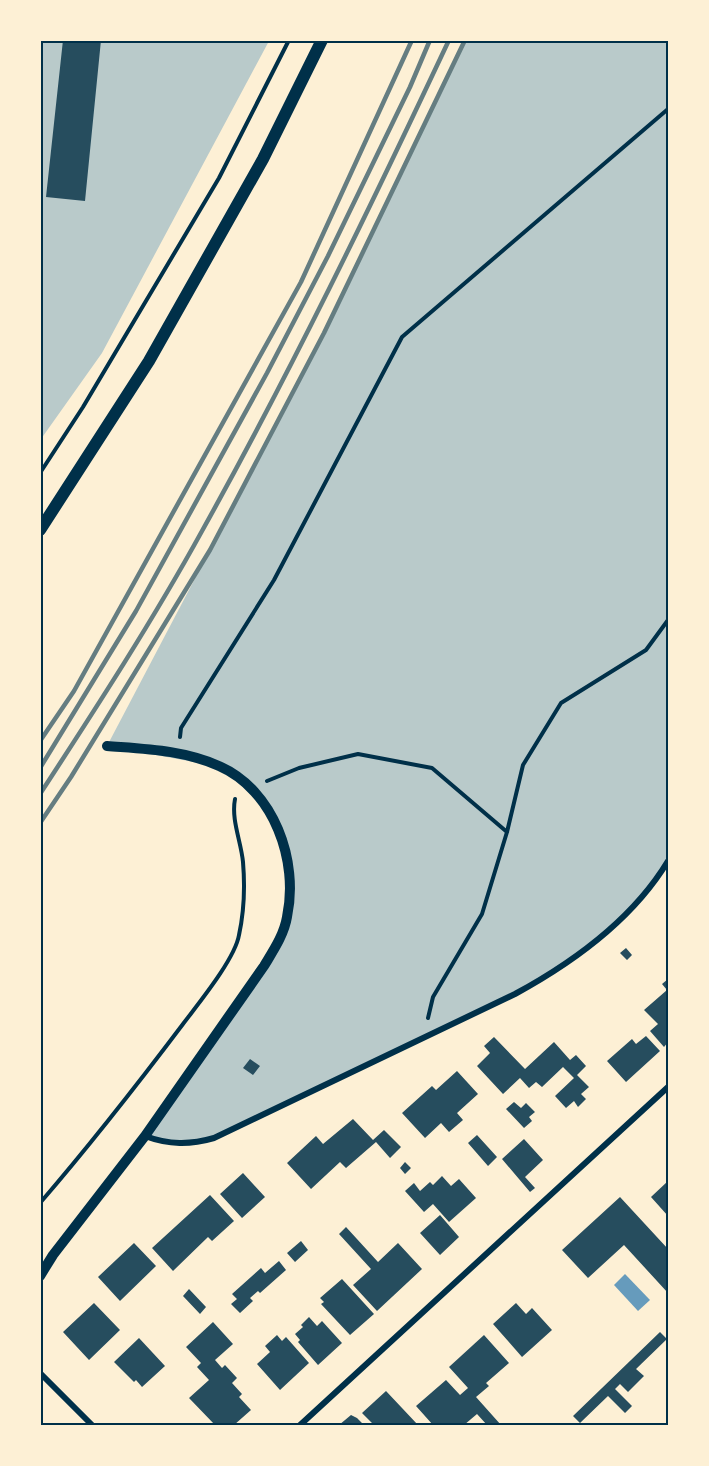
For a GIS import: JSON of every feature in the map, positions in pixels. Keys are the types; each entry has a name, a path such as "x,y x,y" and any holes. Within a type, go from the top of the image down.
{"main road":[{"path":"40,530 149,361 263,159 322,40"}],"street":[{"path":"40,1276 53,1255 108,1187 145,1136 264,966 279,942 287,919 291,895 289,871 278,829 268,810 250,787 222,767 199,758 177,752 107,746"},
{"path":"145,1136 161,1142 178,1144 214,1138 515,994 551,974 580,954 632,906 669,861"},
{"path":"299,1425 669,1087"},
{"path":"40,1373 93,1425"}],"path":[{"path":"40,473 83,407 219,178 289,40"},
{"path":"177,752 181,728 274,580 402,337 669,109"},
{"path":"427,1037 428,1016 433,997 482,914 507,832 523,765 561,703 646,650 669,620"},
{"path":"40,1203 78,1160 196,1007 224,967 239,938 243,899 243,861 234,816 234,800 250,787 299,768 358,754 432,768 507,832"}],"shaded area":[{"path":"41,41 269,41 102,353 41,439"},
{"path":"465,41 668,41 668,861 649,887 608,930 551,974 214,1138 178,1144 145,1136 279,942 289,871 268,810 221,767 107,746 324,333"}],"water":[{"path":"625,1274 650,1300 638,1311 614,1285"}],"building":[{"path":"63,40 101,40 85,201 46,197"},
{"path":"626,948 632,955 627,960 620,953"},
{"path":"668,979 668,1042 664,1047 650,1031 658,1024 644,1010 667,990 662,984"},
{"path":"646,1036 660,1051 626,1082 607,1061 632,1039 636,1044"},
{"path":"494,1037 525,1069 554,1042 570,1060 576,1055 586,1066 577,1075 589,1087 581,1094 586,1099 578,1107 574,1101 566,1108 555,1096 574,1078 563,1067 542,1087 536,1082 529,1088 520,1078 503,1094 477,1066 490,1053 484,1046"},
{"path":"250,1059 260,1066 253,1075 243,1068"},
{"path":"457,1071 478,1094 457,1113 463,1120 449,1132 441,1123 425,1138 402,1113 432,1086 436,1090"},
{"path":"514,1102 521,1108 526,1103 535,1112 529,1117 532,1121 524,1128 506,1109"},
{"path":"353,1119 373,1140 384,1130 401,1147 390,1158 376,1142 346,1168 340,1162 311,1189 287,1163 316,1136 323,1144"},
{"path":"477,1135 497,1157 488,1166 468,1143"},
{"path":"524,1139 543,1160 525,1177 535,1188 530,1192 502,1159"},
{"path":"405,1162 411,1168 405,1174 400,1168"},
{"path":"243,1173 265,1197 242,1218 220,1194"},
{"path":"442,1176 451,1186 459,1179 476,1198 449,1222 433,1204 424,1212 405,1191 414,1183 420,1191 430,1182 433,1185"},
{"path":"668,1181 668,1216 651,1197"},
{"path":"210,1195 234,1221 212,1241 208,1237 173,1271 152,1248"},
{"path":"620,1197 668,1249 668,1293 624,1245 588,1278 562,1250"},
{"path":"440,1215 459,1237 440,1255 420,1233"},
{"path":"346,1227 378,1262 398,1243 422,1269 377,1311 353,1285 371,1269 339,1234"},
{"path":"301,1241 308,1250 295,1262 287,1253"},
{"path":"134,1243 156,1266 120,1301 98,1277"},
{"path":"279,1261 286,1270 260,1293 258,1291 250,1298 253,1301 240,1313 231,1304 237,1299 232,1294 261,1268 265,1273"},
{"path":"342,1279 374,1314 350,1335 321,1304 324,1302 320,1298"},
{"path":"189,1289 206,1307 200,1314 183,1296"},
{"path":"94,1303 120,1330 89,1360 63,1332"},
{"path":"516,1303 526,1314 532,1308 552,1330 522,1357 493,1324"},
{"path":"309,1317 317,1326 322,1321 342,1343 318,1365 298,1342 300,1340 295,1334"},
{"path":"213,1322 233,1344 215,1360 222,1368 225,1365 237,1378 232,1383 242,1394 239,1397 251,1410 234,1425 215,1425 189,1398 209,1380 197,1367 201,1363 186,1347"},
{"path":"660,1332 667,1339 636,1369 644,1376 628,1392 620,1384 615,1389 632,1406 625,1413 608,1396 580,1423 573,1416"},
{"path":"277,1335 282,1341 286,1337 309,1363 280,1390 257,1364 270,1352 265,1346"},
{"path":"484,1335 509,1363 486,1383 489,1386 476,1397 501,1425 487,1425 477,1414 464,1425 433,1425 416,1406 446,1380 460,1395 468,1388 449,1367"},
{"path":"139,1338 165,1366 142,1387 114,1362"},
{"path":"386,1391 418,1425 374,1425 362,1413"},
{"path":"351,1415 357,1418 364,1425 339,1425"}],"railway":[{"path":"40,741 74,691 301,282 412,40"},
{"path":"40,768 136,611 267,373 328,256 410,87 430,40"},
{"path":"40,794 144,632 235,471 330,288 449,40"},
{"path":"40,823 71,777 210,550 324,333 465,40"}]}
